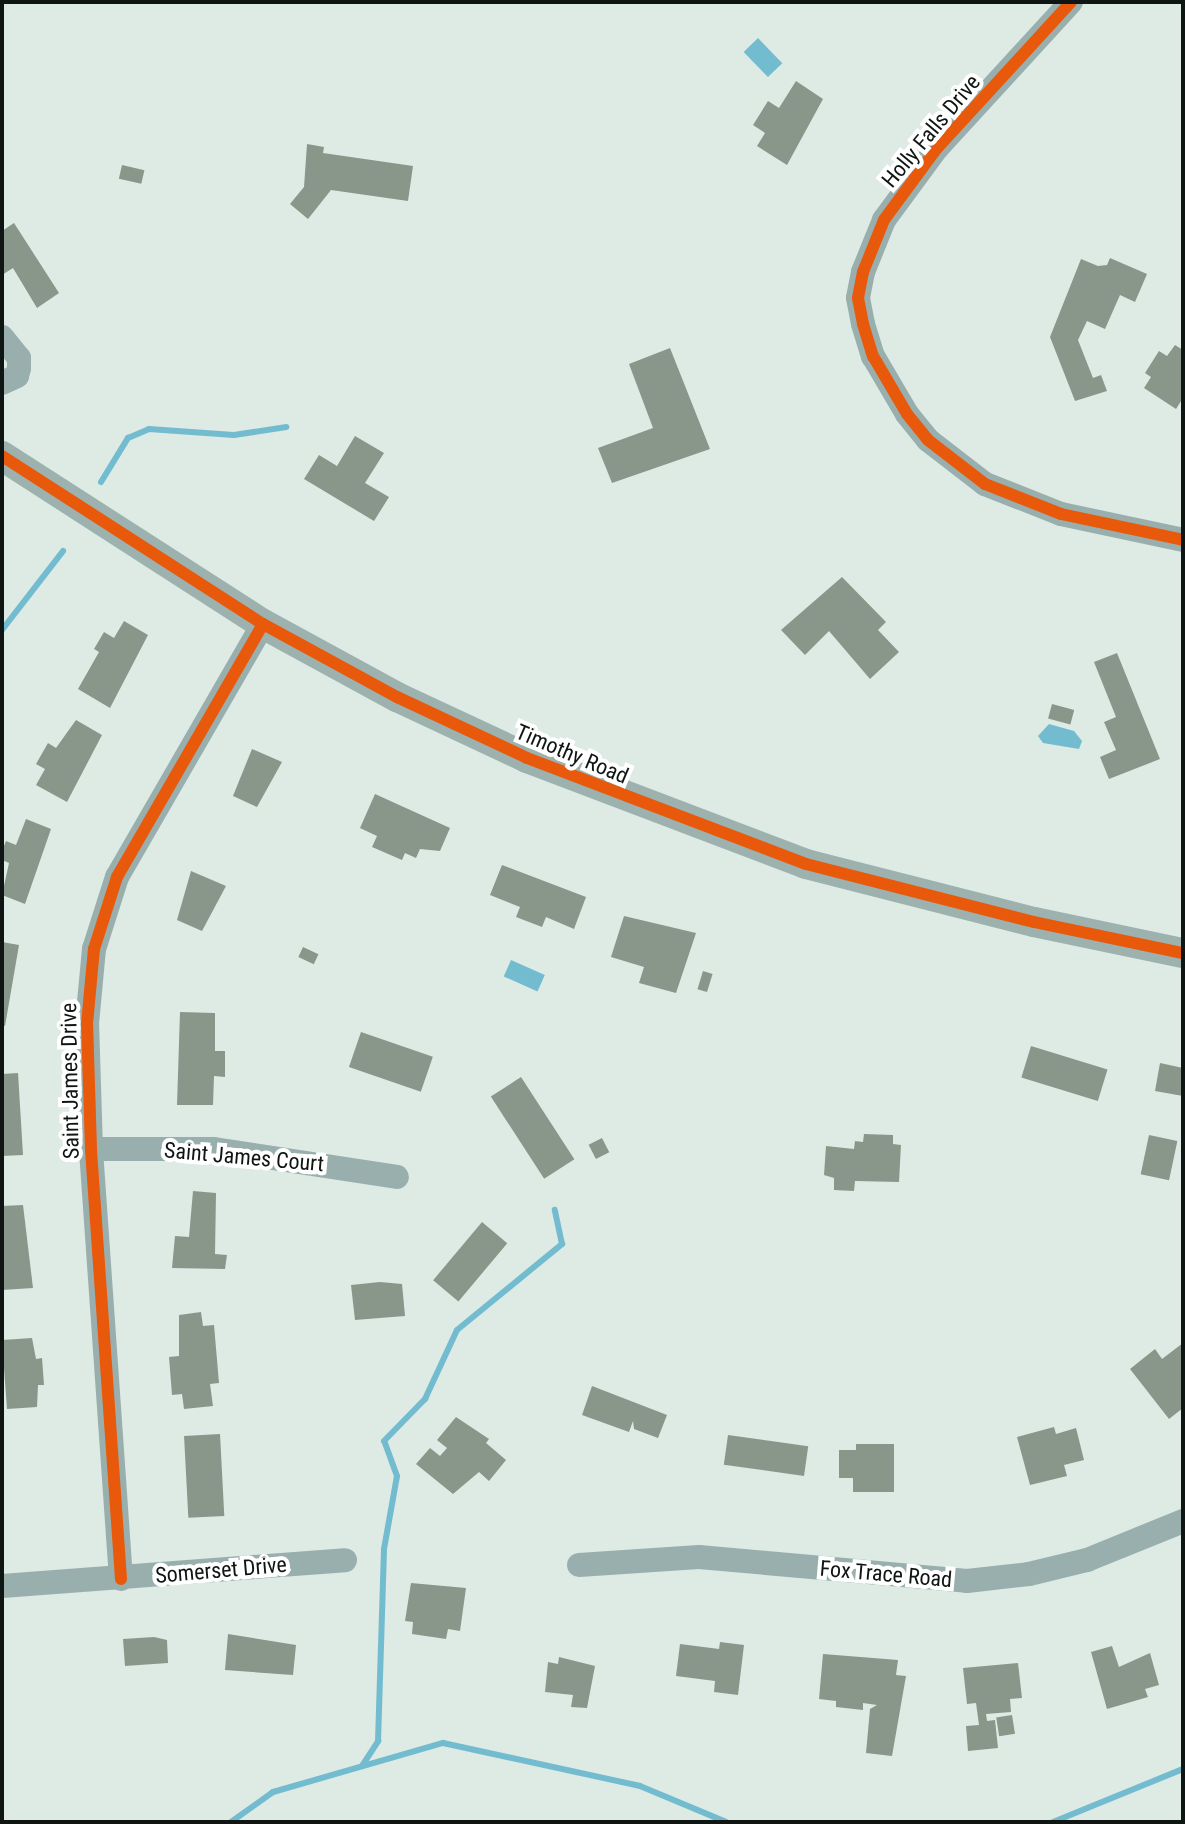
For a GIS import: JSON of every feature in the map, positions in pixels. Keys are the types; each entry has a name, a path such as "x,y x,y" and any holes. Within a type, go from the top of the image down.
{"main road":[{"name":"Timothy Road","path":"2,456 263,624 397,697 527,758 745,843 1019,918 1183,953"}],"street":[{"name":"Holly Falls Drive","path":"1071,2 937,148 884,220 863,272 858,298 863,324 873,356 907,414 951,460 985,484 1061,514 1183,540"},
{"path":"2,337 19,358 19,368 17,376 2,383"},
{"name":"Saint James Drive","path":"121,1579 91,1149 87,1024 101,914 132,848 263,624"},
{"name":"Saint James Court","path":"91,1149 214,1149 397,1177"},
{"name":"Fox Trace Road","path":"579,1565 699,1557 967,1581 1029,1574 1087,1560 1141,1543 1183,1521"},
{"name":"Somerset Drive","path":"2,1586 345,1560"}],"water":[{"path":"758,38 782,63 768,77 744,52"},
{"path":"1049,724 1074,731 1082,741 1079,749 1043,743 1038,736"},
{"path":"511,960 545,975 537,991 504,976"}],"building":[{"path":"796,81 823,99 787,165 757,146 765,133 753,125 768,101 779,108"},
{"path":"307,144 324,147 323,153 413,166 408,201 331,190 308,219 290,204 304,187"},
{"path":"122,165 144,170 141,184 119,179"},
{"path":"14,223 59,293 37,308 13,268 2,275 2,231"},
{"path":"1110,258 1147,274 1135,302 1120,295 1105,329 1087,321 1078,340 1093,378 1101,375 1107,391 1075,401 1050,337 1081,259 1098,266 1107,265"},
{"path":"1175,345 1183,350 1183,398 1176,409 1144,388 1151,377 1145,373 1159,351 1167,356"},
{"path":"670,348 710,449 612,483 598,448 653,428 629,364"},
{"path":"355,436 384,453 365,483 389,497 374,521 304,479 319,455 337,466"},
{"path":"842,577 886,622 878,630 899,652 870,679 829,631 805,655 781,630"},
{"path":"124,621 148,635 110,708 78,689 99,652 94,649 104,632 114,638"},
{"path":"1117,653 1160,759 1109,779 1100,757 1116,750 1104,722 1116,717 1094,662"},
{"path":"1052,704 1074,710 1070,724 1048,718"},
{"path":"76,720 102,735 67,802 36,785 45,769 36,764 48,743 56,748"},
{"path":"252,749 282,762 257,807 233,796"},
{"path":"375,794 450,828 440,851 420,849 416,858 405,853 402,860 372,847 377,836 360,828"},
{"path":"26,819 51,829 25,904 2,895 9,863 2,860 2,851 6,841 16,845"},
{"path":"502,865 586,897 574,929 546,917 542,927 516,917 520,907 490,895"},
{"path":"191,871 226,886 202,931 177,920"},
{"path":"624,916 696,933 676,993 639,983 644,967 611,957"},
{"path":"2,942 19,945 5,1026 2,1025"},
{"path":"303,947 318,954 314,964 298,957"},
{"path":"703,971 713,974 707,992 697,989"},
{"path":"180,1012 215,1013 215,1051 225,1051 225,1077 214,1076 213,1105 177,1105"},
{"path":"361,1032 433,1057 421,1092 349,1067"},
{"path":"1031,1046 1108,1069 1098,1101 1021,1078"},
{"path":"1160,1063 1183,1068 1183,1096 1155,1091"},
{"path":"18,1073 23,1155 2,1156 2,1074"},
{"path":"521,1077 574,1159 544,1179 491,1097"},
{"path":"864,1134 893,1135 893,1144 901,1145 899,1182 855,1181 854,1191 834,1190 834,1178 824,1175 826,1146 854,1149 855,1141 863,1142"},
{"path":"1149,1135 1177,1141 1169,1180 1141,1174"},
{"path":"602,1138 609,1152 596,1159 589,1145"},
{"path":"193,1191 216,1193 215,1254 227,1255 225,1269 172,1268 175,1236 189,1237"},
{"path":"23,1205 33,1288 2,1290 2,1206"},
{"path":"482,1222 507,1243 458,1301 433,1280"},
{"path":"380,1282 402,1284 405,1316 355,1320 351,1285"},
{"path":"201,1312 203,1326 214,1325 219,1383 210,1384 213,1406 184,1409 182,1394 172,1395 169,1357 179,1356 179,1315"},
{"path":"32,1338 36,1359 42,1358 44,1385 38,1385 37,1407 7,1409 2,1340"},
{"path":"1183,1343 1183,1408 1169,1419 1130,1369 1155,1349 1162,1359"},
{"path":"592,1386 667,1415 658,1438 634,1429 633,1421 629,1432 582,1415"},
{"path":"456,1417 489,1439 486,1443 506,1460 489,1481 479,1472 453,1494 416,1464 430,1448 440,1456 447,1448 437,1440"},
{"path":"1054,1427 1056,1434 1076,1428 1084,1460 1064,1465 1067,1476 1030,1485 1017,1437"},
{"path":"220,1434 224,1516 188,1518 184,1436"},
{"path":"728,1435 808,1446 804,1476 724,1465"},
{"path":"856,1444 894,1444 894,1492 853,1492 853,1478 839,1478 839,1450 856,1450"},
{"path":"411,1583 466,1588 460,1631 448,1629 446,1639 412,1634 413,1622 405,1621"},
{"path":"228,1634 296,1645 293,1675 225,1670"},
{"path":"154,1637 167,1640 168,1663 125,1666 123,1639"},
{"path":"720,1642 744,1645 738,1695 714,1692 715,1681 676,1676 680,1644 719,1649"},
{"path":"1112,1646 1119,1667 1150,1653 1159,1685 1145,1689 1148,1697 1107,1709 1091,1652"},
{"path":"823,1654 898,1660 896,1675 906,1676 892,1756 866,1753 870,1709 877,1705 863,1703 863,1710 836,1707 836,1701 819,1699"},
{"path":"559,1657 595,1666 587,1708 571,1707 573,1695 545,1692 548,1662 558,1664"},
{"path":"1018,1663 1022,1698 1010,1699 1011,1712 986,1714 987,1721 995,1720 998,1748 968,1751 966,1726 979,1725 976,1703 967,1704 963,1668"},
{"path":"1012,1715 1015,1734 999,1736 996,1718"}],"waterway":[{"path":"101,482 128,438 149,429 234,435 286,427"},
{"path":"2,630 63,551"},
{"path":"362,1766 378,1741 384,1549 397,1476 384,1441 425,1399 457,1330 562,1244 555,1210"},
{"path":"231,1822 273,1792 443,1743 640,1786 726,1822"},
{"path":"1053,1822 1183,1769"}],"cycle path":[{"path":"1071,2 937,148 884,220 863,272 858,298 863,324 873,356 907,414 928,440 985,484 1061,514 1183,540"},
{"path":"2,456 263,624 397,697 527,758 806,864 1034,922 1183,953"},
{"path":"121,1579 91,1149 87,1024 94,949 117,877 263,624"}]}
